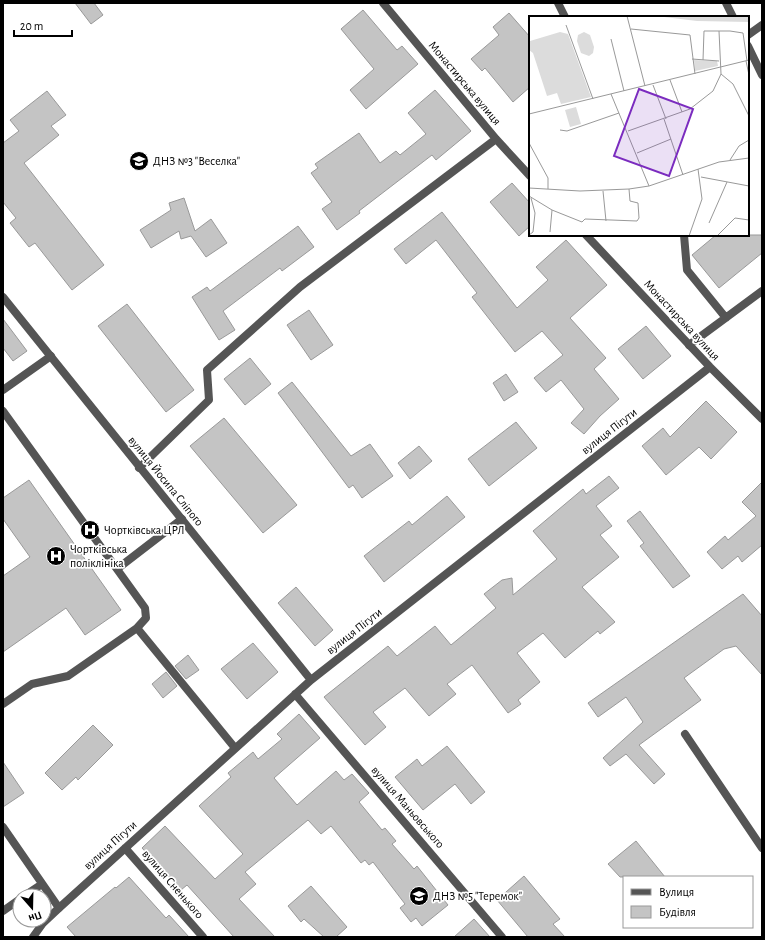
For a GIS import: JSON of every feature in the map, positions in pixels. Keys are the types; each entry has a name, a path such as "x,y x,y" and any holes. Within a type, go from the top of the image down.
{"street":[{"name":"Монастирська вулиця","path":"383,3 496,139 529,175"},
{"path":"558,3 564,16"},
{"path":"726,3 732,16"},
{"path":"749,34 762,24"},
{"path":"749,48 762,76"},
{"path":"138,468 209,400 207,370 300,287 496,139"},
{"name":"Монастирська вулиця","path":"587,236 710,367 762,419"},
{"path":"684,236 687,270 726,318"},
{"path":"689,345 762,291"},
{"name":"вулиця Йосипа Сліпого","path":"3,297 138,468 182,519 311,680"},
{"path":"3,390 51,356"},
{"name":"вулиця Пігути","path":"33,937 43,923 59,908 311,680 710,367"},
{"path":"3,411 147,612 144,621 136,628 68,676 32,684 3,704"},
{"path":"117,569 182,519"},
{"path":"136,628 235,748"},
{"name":"вулиця Маньовського","path":"295,694 502,937"},
{"path":"685,734 762,848"},
{"path":"3,827 59,908"},
{"name":"вулиця Сненького","path":"125,848 203,937"},
{"path":"36,888 42,884"},
{"path":"3,911 12,905"}],"building":[{"path":"75,3 94,3 103,15 91,24"},
{"path":"363,10 397,50 402,46 418,64 366,109 350,90 374,69 341,29"},
{"path":"509,13 529,36 529,88 513,102 485,68 482,71 471,59 499,35 493,27"},
{"path":"435,90 471,131 436,160 432,155 359,211 360,213 337,230 322,209 332,202 311,173 318,168 315,164 359,133 380,163 396,151 400,155 426,134 408,113"},
{"path":"47,91 66,115 51,126 59,135 24,163 104,265 72,290 35,243 29,247 10,223 16,218 3,202 3,143 19,131 10,120"},
{"path":"512,183 529,202 529,227 519,236 490,202"},
{"path":"184,198 195,231 211,219 227,243 206,257 191,236 181,239 179,231 151,248 140,230 171,210 169,203"},
{"path":"442,212 517,308 548,280 536,267 566,240 607,285 570,318 606,358 594,369 619,399 600,416 584,434 571,423 584,409 561,380 546,392 534,378 563,355 542,331 515,352 472,297 477,293 436,240 406,264 394,249"},
{"path":"298,226 314,247 282,271 280,268 223,311 235,330 219,340 192,297 207,287 210,291"},
{"path":"762,235 762,253 719,288 692,255 715,236"},
{"path":"127,304 194,390 166,412 98,326"},
{"path":"309,310 333,345 311,360 287,325"},
{"path":"3,319 27,351 13,361 3,348"},
{"path":"646,326 671,356 643,379 618,349"},
{"path":"250,358 271,384 245,405 224,379"},
{"path":"506,374 518,392 504,401 493,383"},
{"path":"292,382 351,456 370,444 393,476 362,498 353,485 349,488 278,393"},
{"path":"706,401 737,432 711,459 699,447 666,475 642,446 663,428 670,437"},
{"path":"224,418 297,505 263,533 190,446"},
{"path":"516,422 537,448 489,486 468,459"},
{"path":"419,446 432,461 410,479 398,463"},
{"path":"609,476 619,488 596,506 612,526 600,535 619,557 582,587 615,622 600,634 598,631 565,658 543,633 517,653 540,682 518,700 521,704 508,713 472,665 447,684 456,694 429,716 405,688 373,712 386,727 365,745 324,697 388,646 397,656 435,626 451,645 496,608 484,594 502,580 512,578 513,595 557,559 533,531 583,489 586,494"},
{"path":"29,480 121,610 85,635 66,608 3,652 3,576 30,557 3,519 3,498"},
{"path":"762,482 762,545 742,562 738,556 722,569 707,552 725,536 728,540 756,516 742,502"},
{"path":"447,496 465,517 384,582 364,556 409,521 412,525"},
{"path":"640,511 690,576 673,588 640,546 644,543 627,521"},
{"path":"296,587 333,630 315,646 278,603"},
{"path":"743,594 762,616 762,675 736,646 724,649 684,678 701,700 639,745 665,774 654,784 626,754 610,766 603,758 643,722 626,697 598,717 588,703"},
{"path":"253,643 278,672 247,699 221,669"},
{"path":"188,655 199,670 186,679 175,666"},
{"path":"166,672 177,686 163,698 152,684"},
{"path":"299,714 320,738 274,778 297,805 336,771 344,780 352,774 369,793 359,802 382,830 385,828 396,841 392,844 414,869 417,866 448,905 422,926 416,918 411,922 400,908 405,904 373,862 369,865 365,860 361,863 331,826 321,834 308,820 245,872 256,884 239,899 275,937 234,937 187,885 181,890 142,848 165,826 215,879 243,854 199,806 231,777 228,773 253,752 258,759 282,739 277,734"},
{"path":"93,725 113,745 78,780 76,777 62,790 45,773"},
{"path":"447,746 485,792 471,804 455,784 423,810 395,777 417,759 422,766"},
{"path":"3,762 24,793 3,807"},
{"path":"636,841 664,876 620,877 608,864"},
{"path":"524,876 560,919 553,924 565,937 528,937 497,900"},
{"path":"129,877 166,918 169,915 189,937 76,937 67,927"},
{"path":"311,886 347,927 336,937 324,937 304,919 301,922 288,906"},
{"path":"474,919 490,937 454,937"}],"place":[{"name":"ДНЗ №3 \"Веселка\"","path":"139,161"},
{"name":"Чортківська ЦРЛ","path":"90,530"},
{"name":"Чортківська поліклініка","path":"56,556"},
{"name":"ДНЗ №5 \"Теремок\"","path":"419,896"}]}
